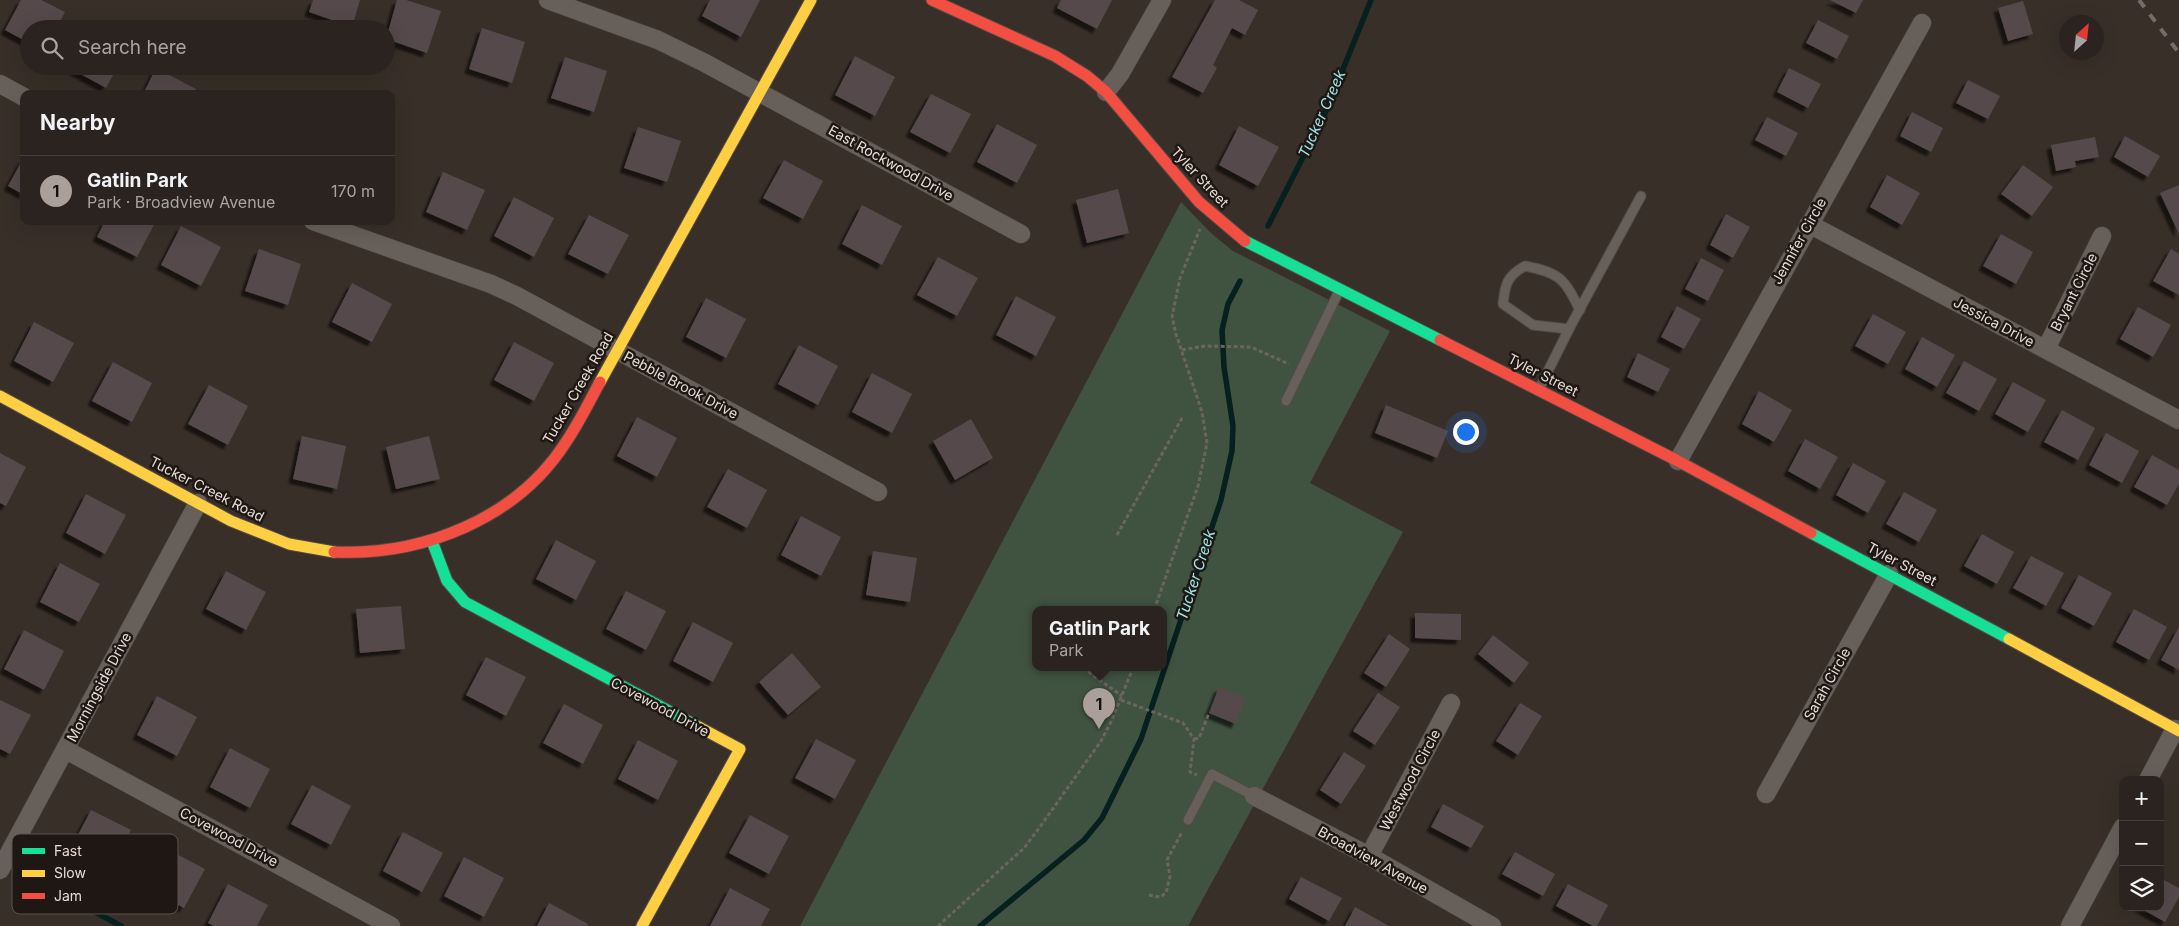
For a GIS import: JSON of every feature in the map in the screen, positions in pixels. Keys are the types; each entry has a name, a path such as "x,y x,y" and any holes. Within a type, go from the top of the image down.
{"street":[{"name":"East Rockwood Drive","path":"548,0 658,40 760,92 1021,234"},
{"name":"Tucker Creek Road","path":"0,396 231,521 265,536 300,546 338,551 377,552 432,541 463,529 522,491 548,466 566,443 811,0"},
{"name":"Tyler Street","path":"932,0 1055,56 1087,76 1106,92 1199,202 1242,238 1678,461 2177,730"},
{"path":"1106,92 1120,74 1162,0"},
{"name":"Jennifer Circle","path":"1678,461 1922,23"},
{"path":"0,84 20,95"},
{"name":"Jessica Drive","path":"1809,224 2179,420"},
{"name":"Pebble Brook Drive","path":"324,225 491,284 544,310 878,492"},
{"name":"Bryant Circle","path":"2046,349 2102,236"},
{"name":"Morningside Drive","path":"20,834 198,503"},
{"name":"Covewood Drive","path":"432,541 443,577 452,591 465,602 740,749 642,926"},
{"name":"Sarah Circle","path":"1766,794 1888,574"},
{"name":"Westwood Circle","path":"1369,856 1451,703"},
{"path":"2150,776 2177,730"},
{"name":"Covewood Drive","path":"66,750 391,926"},
{"name":"Broadview Avenue","path":"1254,796 1369,856 1492,926"},
{"path":"2070,926 2119,834"},
{"name":"Morningside Drive","path":"0,870 12,848"}],"lane":[{"path":"1539,389 1569,329 1641,196"},
{"path":"1569,329 1533,325 1503,304 1505,287 1513,273 1525,266 1549,271 1568,286 1580,310"},
{"path":"1286,401 1340,289"},
{"path":"1188,820 1212,774 1254,796"}],"path":[{"path":"1155,606 1198,486 1207,443 1202,412 1172,317 1174,302 1186,262 1201,228"},
{"path":"1182,350 1205,346 1242,346 1251,347 1276,358"},
{"path":"1118,535 1182,418"},
{"path":"1087,671 1121,698 1132,704 1166,715 1183,723 1194,739 1190,772 1208,781"},
{"path":"938,926 1024,848 1037,831 1101,741 1132,671"},
{"path":"1194,739 1199,738 1209,713"},
{"path":"1149,894 1160,897 1166,893 1170,876 1167,860 1179,837"}],"green space":[{"path":"1181,202 1212,234 1233,251 1390,331 1310,483 1403,532 1188,926 800,926"}],"building":[{"path":"21,0 41,0 65,12 61,20 20,20 20,38 5,30"},
{"path":"313,0 360,0 354,20 332,20 309,12"},
{"path":"397,0 406,0 441,11 427,53 395,42 395,20 391,20"},
{"path":"710,0 760,0 741,37 702,16"},
{"path":"1061,0 1112,0 1097,29 1057,8"},
{"path":"1215,0 1239,0 1258,10 1245,35 1232,28 1213,65 1217,68 1203,93 1172,77"},
{"path":"1830,0 1863,0 1856,13"},
{"path":"2023,1 2033,34 2008,41 1998,8"},
{"path":"1818,20 1849,36 1837,59 1806,43"},
{"path":"482,28 525,42 512,83 469,69"},
{"path":"855,56 895,77 875,116 835,95"},
{"path":"565,57 607,71 594,112 551,98"},
{"path":"1789,68 1821,84 1808,108 1777,92"},
{"path":"82,75 113,75 106,88"},
{"path":"152,75 169,75 196,89 196,90 145,90"},
{"path":"1968,80 2000,96 1988,119 1956,103"},
{"path":"931,94 971,114 950,153 910,132"},
{"path":"1912,112 1943,128 1931,152 1900,136"},
{"path":"1767,117 1798,133 1786,156 1755,140"},
{"path":"997,124 1037,145 1017,183 977,162"},
{"path":"1239,126 1279,147 1258,186 1219,165"},
{"path":"638,127 681,141 667,182 624,168"},
{"path":"2125,136 2160,156 2148,177 2114,157"},
{"path":"2095,137 2099,157 2075,161 2076,167 2056,171 2051,145"},
{"path":"784,160 823,181 803,219 763,198"},
{"path":"20,164 20,193 8,186"},
{"path":"2023,165 2053,187 2032,216 2001,194"},
{"path":"443,172 485,190 467,230 426,212"},
{"path":"1887,175 1920,193 1902,225 1870,207"},
{"path":"2179,185 2179,234 2160,193"},
{"path":"1118,189 1129,233 1087,243 1076,200"},
{"path":"514,197 554,218 534,257 494,236"},
{"path":"862,205 902,226 882,265 842,244"},
{"path":"1726,214 1750,227 1733,258 1710,245"},
{"path":"589,215 629,235 608,274 568,254"},
{"path":"103,225 154,225 137,257 97,237"},
{"path":"181,226 221,247 201,286 161,265"},
{"path":"2001,234 2033,252 2016,284 1983,266"},
{"path":"259,249 301,264 288,305 245,291"},
{"path":"2171,249 2179,254 2179,295 2153,281"},
{"path":"938,257 978,278 957,316 917,295"},
{"path":"1701,258 1724,270 1708,301 1685,289"},
{"path":"352,283 392,304 372,342 332,322"},
{"path":"1016,296 1056,317 1036,356 996,335"},
{"path":"706,298 746,319 726,358 686,337"},
{"path":"1677,306 1701,319 1684,349 1661,337"},
{"path":"2138,307 2171,325 2153,357 2120,339"},
{"path":"1873,314 1906,332 1888,364 1855,346"},
{"path":"34,322 74,343 53,382 14,361"},
{"path":"1922,337 1955,355 1937,387 1905,369"},
{"path":"514,342 554,363 534,401 494,380"},
{"path":"799,345 838,366 818,405 778,384"},
{"path":"1638,353 1670,369 1658,392 1627,377"},
{"path":"1964,361 1997,379 1979,411 1946,393"},
{"path":"113,362 152,383 132,422 92,401"},
{"path":"872,373 912,394 892,433 852,412"},
{"path":"2013,382 2046,400 2028,432 1995,414"},
{"path":"209,385 248,406 228,445 188,424"},
{"path":"1759,391 1792,410 1774,442 1742,424"},
{"path":"1386,405 1448,431 1437,458 1375,433"},
{"path":"2062,410 2095,428 2078,460 2044,442"},
{"path":"637,417 677,438 657,477 617,456"},
{"path":"971,419 993,458 955,480 933,441"},
{"path":"2106,433 2139,451 2122,483 2089,465"},
{"path":"302,436 346,446 337,489 293,479"},
{"path":"429,436 440,479 396,489 386,447"},
{"path":"1805,439 1838,457 1820,489 1788,471"},
{"path":"0,453 26,467 6,506 0,503"},
{"path":"2152,455 2179,470 2179,484 2167,505 2134,487"},
{"path":"1853,463 1886,481 1868,513 1836,495"},
{"path":"728,469 767,490 747,528 707,507"},
{"path":"1904,492 1937,510 1919,542 1886,524"},
{"path":"86,494 126,515 105,554 66,533"},
{"path":"801,516 841,537 821,576 781,555"},
{"path":"1982,534 2014,552 1997,584 1964,566"},
{"path":"556,540 596,561 576,600 536,579"},
{"path":"873,551 917,558 910,602 866,595"},
{"path":"2031,556 2064,573 2046,606 2013,588"},
{"path":"60,563 100,584 79,622 40,602"},
{"path":"226,571 266,592 246,630 206,609"},
{"path":"2079,575 2112,593 2094,626 2061,608"},
{"path":"626,591 666,611 646,650 606,629"},
{"path":"401,606 405,649 360,653 356,609"},
{"path":"2134,609 2167,627 2149,660 2116,642"},
{"path":"1415,613 1461,614 1461,640 1415,638"},
{"path":"693,622 733,643 713,682 673,661"},
{"path":"2179,627 2179,670 2161,660"},
{"path":"24,630 64,651 44,690 4,669"},
{"path":"1389,634 1410,649 1386,687 1364,673"},
{"path":"1493,635 1529,663 1514,683 1478,654"},
{"path":"792,653 821,687 788,715 759,682"},
{"path":"486,657 526,677 506,716 466,695"},
{"path":"1219,687 1246,698 1236,724 1209,713"},
{"path":"1378,693 1400,707 1375,745 1353,731"},
{"path":"157,696 197,717 177,756 137,735"},
{"path":"0,700 31,715 10,754 0,749"},
{"path":"1520,703 1542,716 1518,755 1496,741"},
{"path":"564,704 603,725 583,764 543,743"},
{"path":"816,739 856,760 835,799 795,778"},
{"path":"638,740 678,761 658,800 618,779"},
{"path":"230,748 270,769 250,808 210,787"},
{"path":"1344,752 1366,766 1341,804 1320,790"},
{"path":"312,785 351,806 331,845 291,824"},
{"path":"1443,804 1484,826 1471,848 1431,827"},
{"path":"91,810 131,830 129,834 78,834"},
{"path":"750,815 789,836 769,874 729,853"},
{"path":"403,832 443,853 422,892 383,871"},
{"path":"1515,852 1555,874 1543,896 1502,874"},
{"path":"178,855 205,869 184,908 178,905"},
{"path":"464,857 504,878 484,917 444,896"},
{"path":"1301,877 1342,898 1329,921 1289,899"},
{"path":"2164,880 2179,888 2179,897 2165,922 2145,911 2164,911"},
{"path":"228,884 268,905 257,926 214,926 208,923"},
{"path":"1568,884 1608,905 1597,926 1593,926 1556,906"},
{"path":"730,888 770,909 761,926 710,926"},
{"path":"549,903 588,924 587,926 537,926"},
{"path":"1355,907 1389,926 1345,926"}],"waterway":[{"name":"Tucker Creek","path":"1268,226 1324,116 1371,0"},
{"name":"Tucker Creek","path":"1167,661 1221,500 1232,451 1233,426 1224,367 1222,330 1228,304 1240,281"},
{"name":"Tucker Creek","path":"980,926 1084,840 1102,818 1141,739 1164,671"},
{"path":"99,914 121,926"}],"railway":[{"path":"2139,0 2179,53"}],"traffic: fast":[{"path":"1245,241 1440,340"},
{"path":"1811,533 2009,639"},
{"path":"432,541 447,581 465,602 699,727"}],"traffic: slow":[{"path":"600,382 811,0"},
{"path":"0,396 231,521 289,544 334,552"},
{"path":"2009,639 2179,731"},
{"path":"642,926 740,749 699,727"}],"traffic: jam":[{"path":"932,0 1055,56 1087,76 1106,92 1199,202 1245,241"},
{"path":"1440,340 1678,461 1811,533"},
{"path":"334,552 367,552 433,539 465,527 494,512 521,492 546,469 571,435 600,382"}],"place":[{"name":"Gatlin Park","path":"1099,729"}]}
